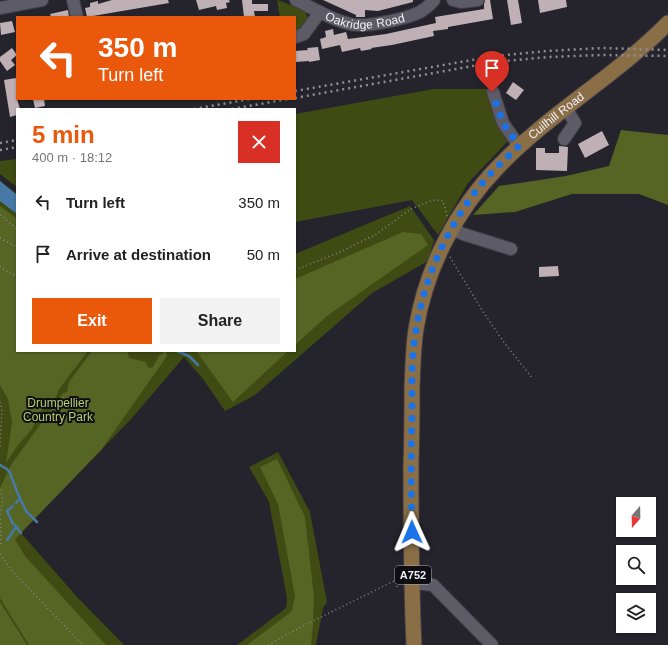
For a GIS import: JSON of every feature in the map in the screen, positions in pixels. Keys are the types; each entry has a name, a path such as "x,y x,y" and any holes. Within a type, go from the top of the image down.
{"main road":[{"name":"Cuilhill Road","path":"414,645 411,498 414,348 417,324 432,269 443,245 462,211 479,187 498,166 519,146 637,52 668,23"}],"street":[{"path":"0,8 37,0"},
{"path":"73,0 77,16"},
{"name":"Oakridge Road","path":"296,0 320,12 356,26 369,25 413,15 425,9 434,0"},
{"path":"453,0 461,2 478,0"},
{"path":"296,37 304,34 320,12"},
{"path":"492,92 503,123 519,146"},
{"path":"564,139 575,123 566,108"},
{"path":"452,229 463,234 511,249"},
{"path":"413,583 433,585 492,645"}],"path":[{"path":"296,270 338,253 375,235 411,209 433,200 442,201 452,229"},
{"path":"0,215 16,229"},
{"path":"0,238 16,246"},
{"path":"443,245 480,307 503,341 533,379"},
{"path":"0,266 9,273 16,276"},
{"path":"0,402 2,408 0,448"},
{"path":"0,490 3,499 0,516"},
{"path":"0,519 0,546"},
{"path":"0,554 12,571 83,645"},
{"path":"268,645 400,578 397,587"}],"green space":[{"path":"277,0 305,10 309,21 302,28 296,31 296,16 280,16"},
{"path":"434,89 487,89 508,141 468,183 438,235 412,200 296,222 296,114"},
{"path":"621,130 668,135 668,205 639,194 572,194 515,212 473,215 499,186 566,176 609,166"},
{"path":"16,159 16,186 0,174 0,161"},
{"name":"Drumpellier Country Park","path":"0,181 16,193 16,352 296,352 296,254 410,206 434,240 428,261 372,293 255,395 225,411 203,379 184,357 132,418 21,533 78,598 124,645 0,645"},
{"path":"0,206 16,218 16,352 87,352 59,389 56,397 40,412 32,429 17,446 6,463 12,422 8,399 0,385"},
{"path":"403,232 421,234 428,245 327,316 296,344 296,279"},
{"path":"91,352 127,352 129,358 145,362 149,368 153,367 159,356 166,352 167,356 101,450 15,539 25,556 106,645 29,645 0,598 0,488 11,465 63,393 67,392 69,382"},
{"path":"197,352 287,352 233,402"},
{"path":"278,452 310,512 327,602 323,608 316,645 237,645 286,608 287,598 269,502 249,467"},
{"path":"277,459 305,517 314,597 311,645 247,645 292,611 295,596 278,504 260,467"},
{"path":"0,602 27,645 0,645"}],"water":[{"path":"0,181 16,194 16,213 0,201"}],"building":[{"path":"112,0 168,0 169,3 87,16 85,8 90,7 90,3 98,1 98,4"},
{"path":"196,0 229,0 230,2 226,3 227,8 217,10 216,6 199,10"},
{"path":"242,0 252,0 252,4 268,4 268,11 254,11 255,16 244,16"},
{"path":"323,0 413,0 413,2 378,11 365,10 365,17 356,17 356,15"},
{"path":"485,0 490,0 493,19 448,27 448,29 433,31 434,36 361,51 360,48 342,52 340,45 322,49 320,39 326,37 325,31 333,29 334,35 346,32 348,39 386,34 436,23 435,17 484,9"},
{"path":"507,0 518,0 522,23 511,25"},
{"path":"538,0 566,0 567,7 540,13"},
{"path":"68,10 69,16 51,16 50,14"},
{"path":"12,21 15,32 1,35 0,23"},
{"path":"318,47 320,60 296,62 296,51 308,50 307,48"},
{"path":"12,48 16,56 11,60 15,65 7,71 0,61 0,57"},
{"path":"16,78 16,100 20,108 16,108 16,115 10,117 4,80"},
{"path":"513,82 524,90 516,100 506,93"},
{"path":"33,100 44,100 45,106 35,108"},
{"path":"602,131 609,145 585,158 578,144"},
{"path":"559,146 568,147 567,171 536,170 536,148 545,148 545,153 559,153"},
{"path":"558,266 559,276 539,277 539,267"}],"waterway":[{"path":"179,352 189,356 198,365"},
{"path":"0,465 7,469 11,474"},
{"path":"11,476 26,511 37,522"},
{"path":"16,503 20,498"},
{"path":"13,506 7,511 13,524"},
{"path":"15,525 21,533"},
{"path":"7,540 16,527"}],"railway":[{"path":"296,91 495,56 602,48 668,50"},
{"path":"296,98 495,62 548,57 602,55 668,56"},
{"path":"200,108 244,100"},
{"path":"238,108 282,100"},
{"path":"0,143 16,140"},
{"path":"0,150 16,147"}],"route":[{"path":"412,532 413,356 419,312 432,269 443,245 462,211 479,187 519,146 503,123 492,92"}]}
